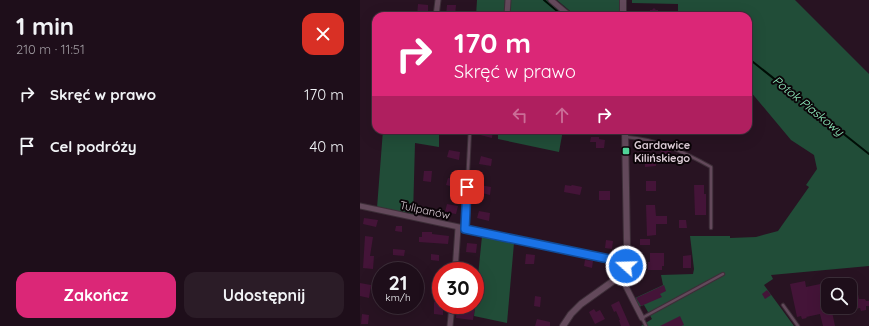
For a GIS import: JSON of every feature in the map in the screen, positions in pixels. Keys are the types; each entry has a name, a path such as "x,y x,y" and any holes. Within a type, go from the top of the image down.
{"street":[{"path":"436,12 438,0"},
{"path":"507,12 508,0"},
{"path":"551,0 565,12"},
{"path":"623,0 623,12"},
{"path":"563,326 571,314 581,304 620,275 626,266 625,134"},
{"name":"Tulipanów","path":"360,206 609,259 626,266"},
{"path":"455,262 458,228"},
{"path":"620,275 642,318"},
{"path":"450,326 451,314"}],"lane":[{"path":"465,229 470,134"},
{"path":"627,134 637,138 667,145 711,167 711,228"},
{"path":"646,326 642,318 724,274"},
{"path":"783,305 798,326"}],"green space":[{"path":"477,0 506,0 505,12 476,12"},
{"path":"511,0 547,0 561,12 510,12"},
{"path":"557,0 619,0 620,12 571,12"},
{"path":"632,0 795,0 869,74 869,266 771,275 773,279 764,285 794,326 641,326 652,319 644,305 639,307 635,298 663,285 661,275 693,274 694,269 690,236 730,236 730,238 756,237 778,231 809,187 806,185 817,169 814,155 791,140 752,93 752,12 678,12 678,4 632,3"},
{"path":"383,134 439,134 439,147 415,143 413,215 377,208"},
{"path":"498,134 562,134 559,152 498,139"},
{"path":"482,236 514,243 507,323 474,316 474,314 484,314 484,262 479,262"}],"building":[{"path":"418,4 428,5 428,12 417,12"},
{"path":"447,5 456,5 455,12 446,12"},
{"path":"654,8 658,10 658,12 650,12 650,10"},
{"path":"480,134 492,134 492,138"},
{"path":"591,137 599,137 599,139 605,140 604,148 596,148 596,142 590,142"},
{"path":"661,149 671,151 669,157 660,155"},
{"path":"449,150 460,152 459,160 447,157"},
{"path":"481,156 492,159 491,166 479,164"},
{"path":"656,156 656,166 645,167 645,157"},
{"path":"424,171 432,171 431,182 423,181"},
{"path":"448,178 459,180 458,188 446,185"},
{"path":"646,181 656,181 656,191 646,191"},
{"path":"480,185 491,187 490,195 478,192"},
{"path":"565,185 582,187 580,195 564,192"},
{"path":"694,185 704,185 704,194 706,194 706,215 695,215"},
{"path":"599,191 610,191 610,200 599,200"},
{"path":"447,204 458,206 456,214 445,212"},
{"path":"646,205 655,205 656,216 667,216 667,224 656,224 656,235 647,236"},
{"path":"479,211 490,213 489,221 477,218"},
{"path":"364,218 378,220 376,227 363,224"},
{"path":"679,220 686,220 687,228 679,228"},
{"path":"396,226 402,226 402,232 395,231"},
{"path":"422,232 432,232 432,234 449,236 448,244 419,242 419,237 422,237"},
{"path":"365,236 373,237 370,256 374,256 372,269 363,268"},
{"path":"640,239 650,239 650,245 640,245"},
{"path":"606,240 613,241 612,249 605,248"},
{"path":"467,243 477,244 476,253 466,252"},
{"path":"393,249 405,250 404,256 393,255"},
{"path":"650,253 664,253 664,266 662,266 662,270 648,270"},
{"path":"431,254 439,255 439,261 431,260"},
{"path":"526,254 535,255 534,264 525,264"},
{"path":"691,255 691,268 683,268 683,256"},
{"path":"585,260 593,261 592,268 584,266"},
{"path":"805,281 806,287 821,284 821,314 832,314 835,326 823,326 820,314 802,319 801,316 797,317 790,284"},
{"path":"360,283 371,285 369,298 360,296"},
{"path":"664,285 666,291 660,294 662,297 641,306 636,298"},
{"path":"767,290 771,295 765,299 762,294"},
{"path":"857,290 859,299 869,301 869,306 866,306 866,310 861,311 860,308 857,308"},
{"path":"535,296 541,297 540,307 534,306"},
{"path":"619,301 630,326 621,326 616,311 614,312 611,305"},
{"path":"594,309 596,312 600,310 605,319 595,324 589,312"},
{"path":"362,314 369,315 368,324 361,324"},
{"path":"456,314 474,314 473,320 456,318"},
{"path":"680,316 684,325 660,326"},
{"path":"537,319 550,322 550,326 535,326"}],"waterway":[{"name":"Potok Piaskowy","path":"544,0 558,12"},
{"name":"Potok Piaskowy","path":"752,61 869,154"}],"place":[{"name":"Gardawice Kilińskiego","path":"626,151"}],"route":[{"path":"467,187 465,229 609,259 626,266"}]}
